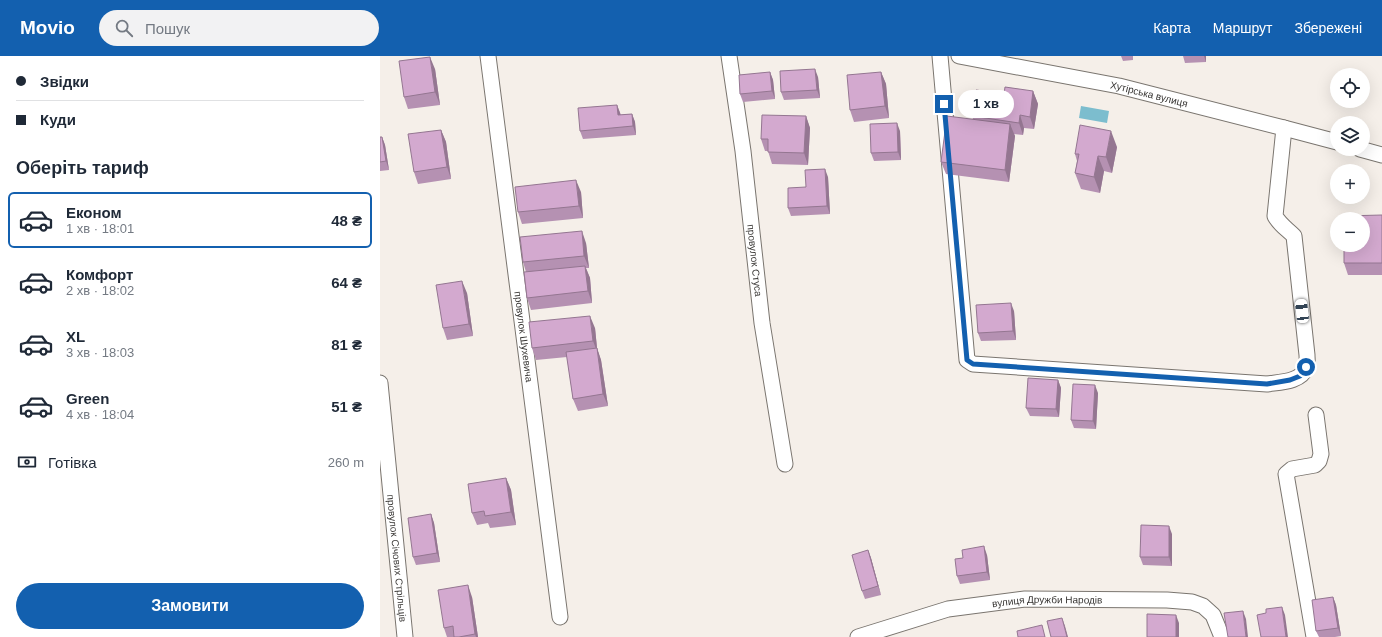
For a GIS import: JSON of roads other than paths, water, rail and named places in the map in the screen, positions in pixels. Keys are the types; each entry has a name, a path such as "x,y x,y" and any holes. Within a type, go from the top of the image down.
{"street":[{"name":"провулок Шухевича","path":"488,56 560,617"},
{"name":"провулок Стуса","path":"729,56 743,151 762,323 785,464"},
{"path":"940,56 967,360 973,364 1267,384 1290,380 1300,376 1306,367 1308,355 1294,236 1289,230 1280,224 1275,216 1284,128"},
{"name":"Хутірська вулиця","path":"959,56 1119,86 1330,140"},
{"path":"1370,152 1382,155"},
{"name":"провулок Січових Стрільців","path":"380,383 405,637"},
{"path":"1314,637 1286,474 1292,469 1315,465 1319,461 1320,454 1316,415"},
{"name":"вулиця Дружби Народів","path":"858,637 948,609 1025,599 1041,599 1167,600 1192,602 1203,606 1213,615 1222,637"}],"water":[{"path":"1081,106 1109,111 1107,123 1079,118"}]}
